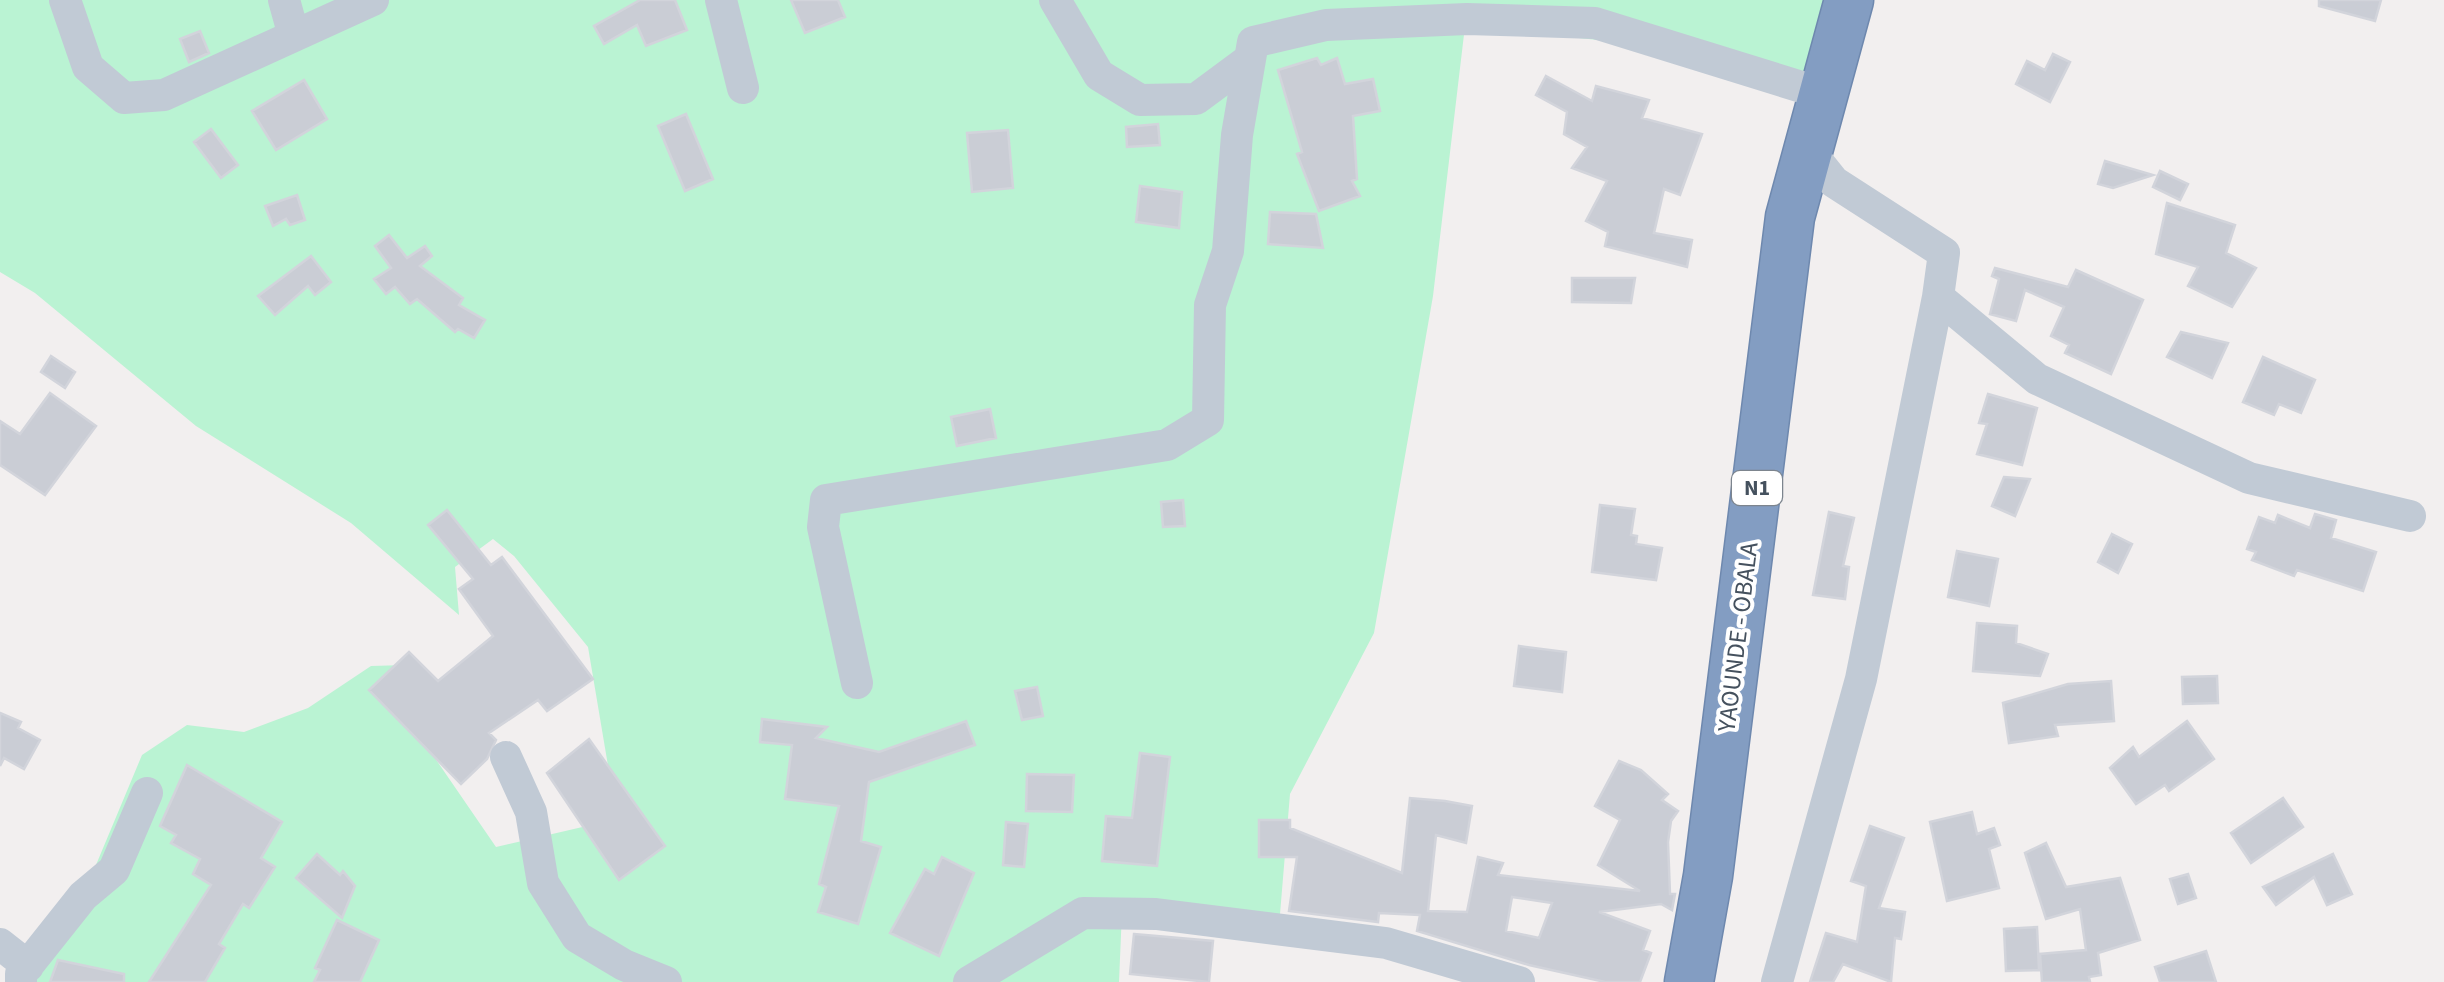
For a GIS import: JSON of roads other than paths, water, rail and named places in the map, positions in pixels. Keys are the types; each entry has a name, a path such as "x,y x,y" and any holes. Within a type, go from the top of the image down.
{"highway":[{"name":"YAOUNDE - OBALA","path":"1689,982 1712,844 1790,216 1806,146 1849,0"}],"street":[{"path":"65,0 88,67 124,98 164,95 372,0"},
{"path":"284,0 294,36"},
{"path":"721,0 744,88"},
{"path":"1056,0 1099,75 1140,100 1196,99 1250,59"},
{"path":"857,682 823,527 826,500 1167,445 1208,420 1210,304 1228,251 1237,135 1252,42 1326,25 1468,10 1595,23 1821,93"},
{"path":"1777,982 1860,679 1944,253 1834,182 1806,146"},
{"path":"1938,297 2036,379 2249,478 2410,516"},
{"path":"506,757 531,812 543,884 577,937 624,966 666,982"},
{"path":"0,944 24,974 83,896 114,870 147,793"},
{"path":"969,982 1083,913 1101,913 1156,914 1386,943 1519,982"}]}
